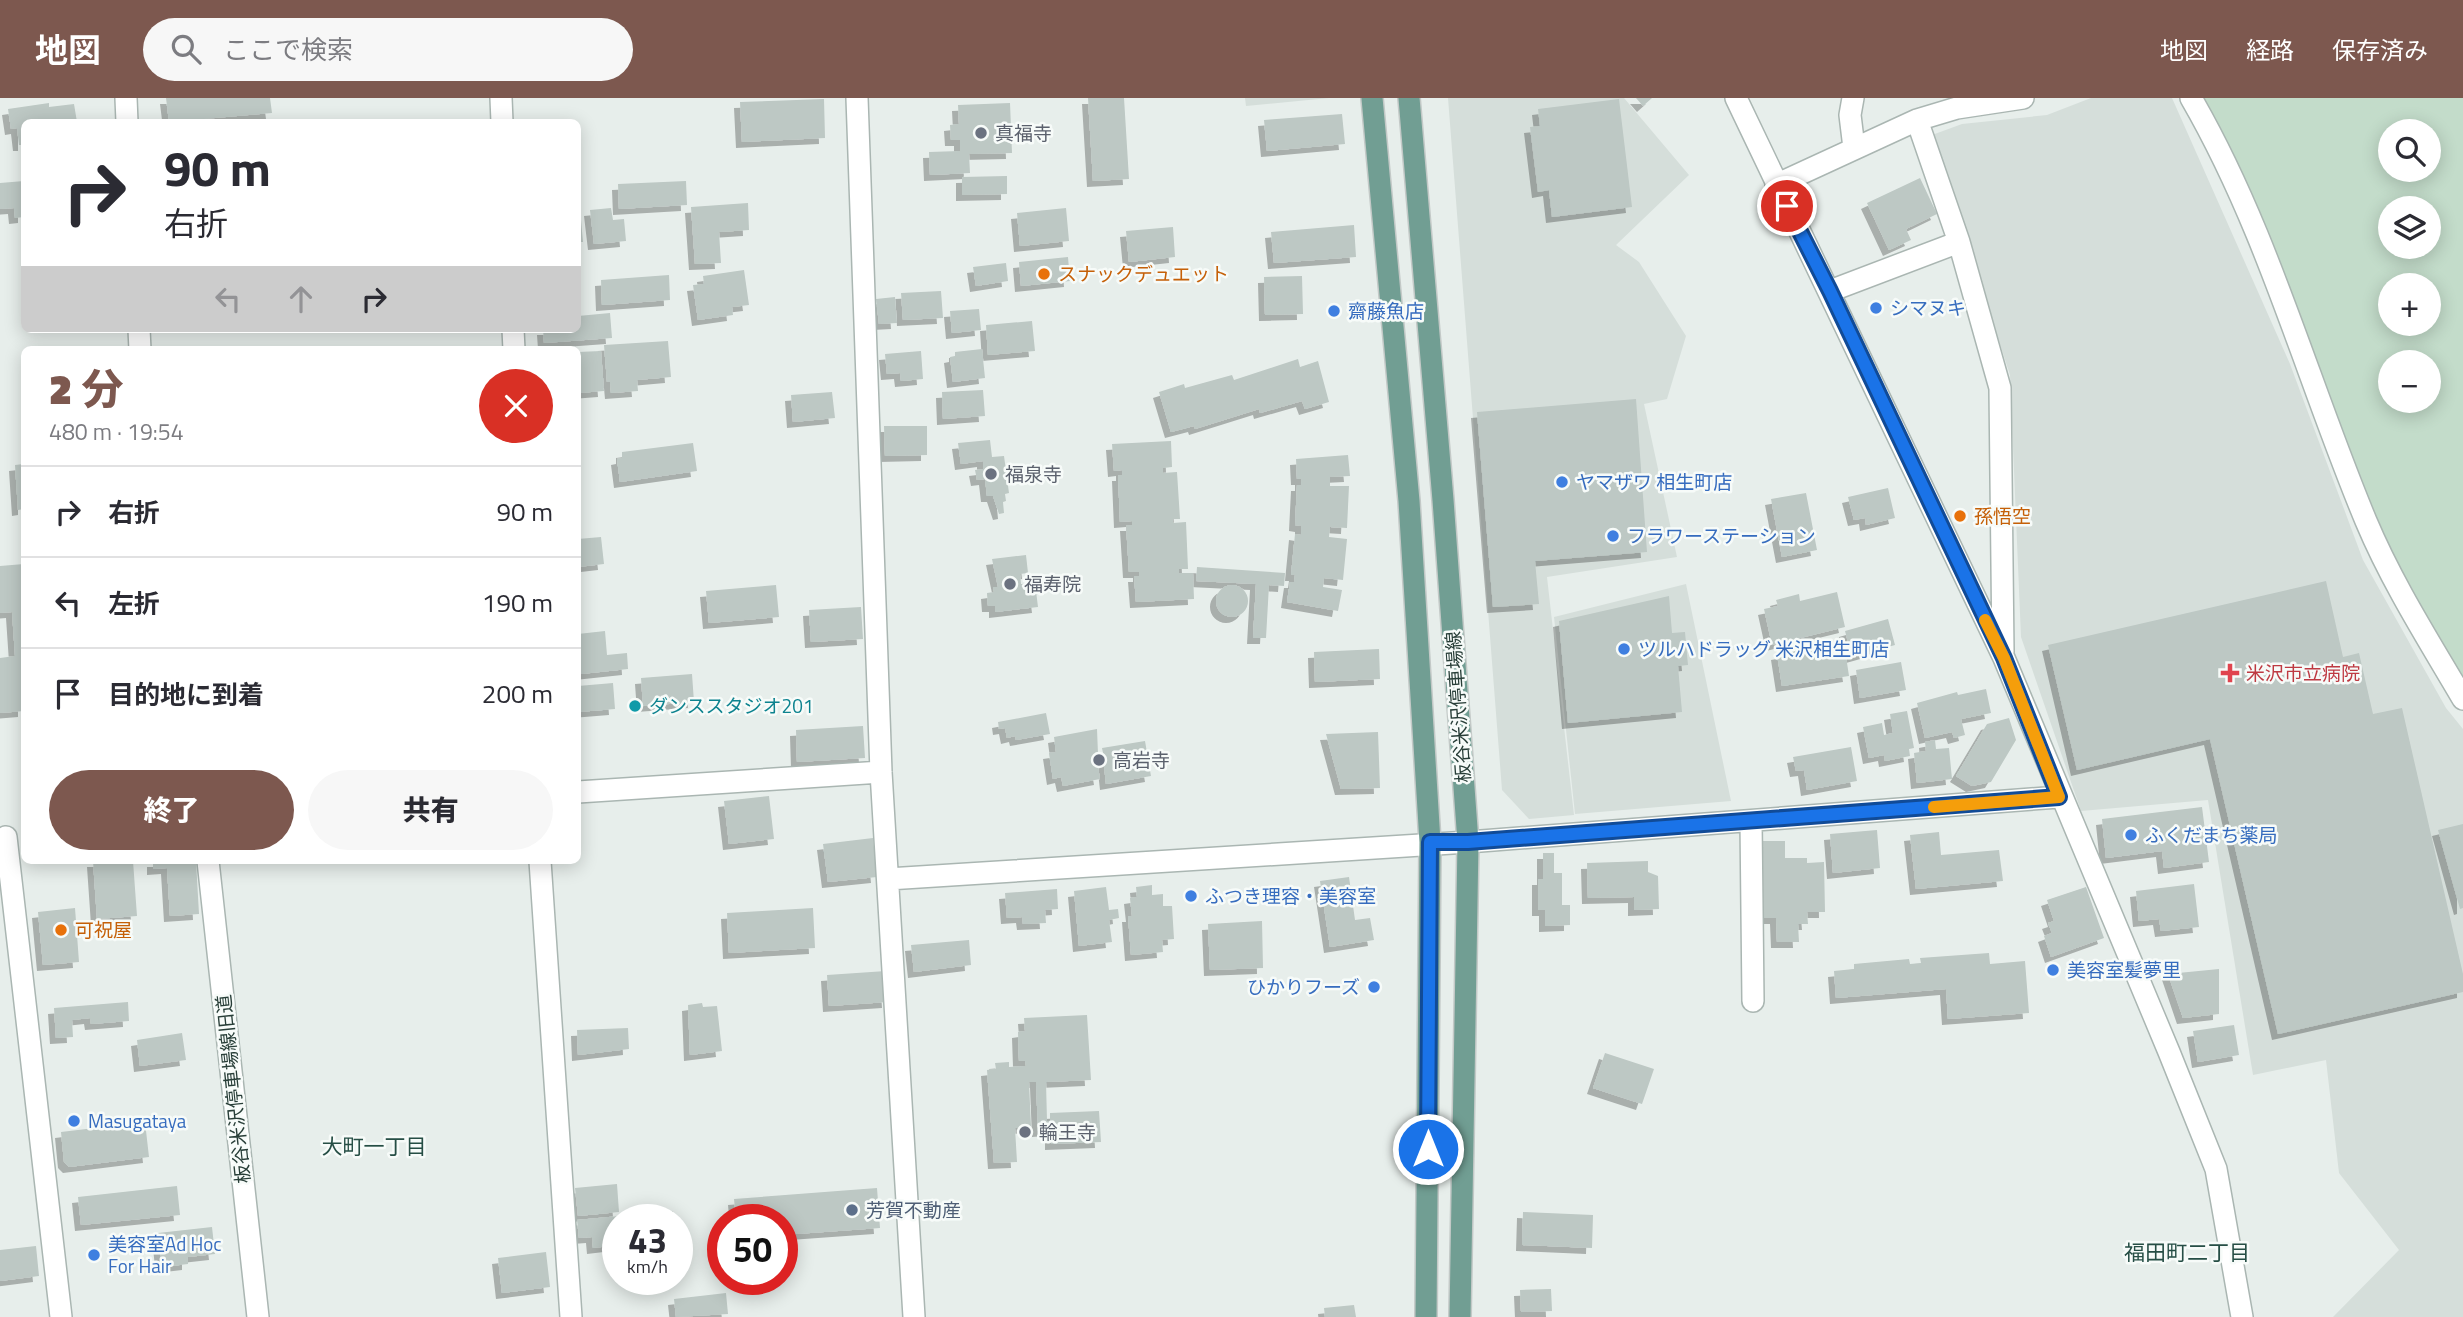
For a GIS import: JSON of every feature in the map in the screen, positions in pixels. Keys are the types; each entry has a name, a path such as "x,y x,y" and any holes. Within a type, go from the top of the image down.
{"main road":[{"name":"板谷米沢停車場線","path":"1372,98 1409,501 1430,842 1426,1317"},
{"name":"板谷米沢停車場線","path":"1409,98 1443,500 1468,842 1460,1317"}],"street":[{"path":"126,98 127,119"},
{"path":"501,98 502,119"},
{"path":"857,98 880,772 914,1317"},
{"path":"1737,98 1776,185 1830,291 2004,658 2059,797 2216,1169 2242,1317"},
{"path":"1853,98 1850,115 1854,148"},
{"path":"1776,185 1917,120 1956,108 2023,98"},
{"path":"2191,98 2216,140 2253,221 2367,523 2463,699"},
{"path":"1917,120 1959,242 2000,388 2004,658"},
{"path":"1830,291 1959,242"},
{"path":"581,792 880,772"},
{"path":"888,879 1430,842 1468,842 2059,797"},
{"path":"1751,821 1753,1001"},
{"path":"10,837 61,1317"},
{"name":"板谷米沢停車場線旧道","path":"208,864 258,1317"},
{"path":"540,864 571,1317"}],"shaded area":[{"path":"1245,98 1329,98 1246,106"},
{"name":"ヤマザワ 相生町店","path":"1448,98 1624,98 1689,175 1616,245 1639,262 1686,336 1667,399 1644,404 1677,557 1547,577 1574,815 1529,819 1502,790"},
{"name":"米沢市立病院","path":"2091,98 2172,98 2290,364 2363,560 2446,708 2463,729 2463,1317 2333,1317 2399,1250 2339,1173 2326,1060 2253,1075 2208,800 2081,811 2021,637 2010,375 1932,135 1962,124 2047,115"},
{"name":"ツルハドラッグ 米沢相生町店","path":"1686,584 1731,801 1575,814 1554,617"}],"green space":[{"path":"2198,98 2463,98 2463,684 2373,521"}],"building":[{"path":"166,98 270,98 272,113 203,119 169,119"},
{"path":"1088,98 1124,98 1129,179 1093,181"},
{"path":"1636,98 1652,98 1643,106"},
{"path":"824,99 825,138 742,142 740,102"},
{"path":"1619,99 1632,207 1552,217 1549,190 1538,192 1530,127 1540,126 1538,109"},
{"path":"49,103 49,107 74,104 76,119 21,119 19,145 17,128 11,129 8,109"},
{"name":"真福寺","path":"1010,103 1012,153 969,154 970,173 930,175 929,152 960,151 960,140 951,140 950,125 959,124 958,105"},
{"path":"1342,114 1345,144 1267,151 1264,120"},
{"path":"1007,176 1007,194 962,195 962,177"},
{"path":"1920,178 1937,214 1906,229 1911,240 1889,250 1867,203"},
{"path":"21,181 21,217 15,218 14,208 0,209 0,183"},
{"path":"686,181 687,205 619,209 618,184"},
{"path":"748,203 749,230 719,232 721,263 695,264 691,207"},
{"path":"611,208 613,220 624,219 626,241 594,244 590,210"},
{"path":"1066,208 1069,241 1020,246 1017,213"},
{"path":"1354,225 1356,257 1274,263 1271,232"},
{"path":"1173,227 1175,257 1129,262 1126,231"},
{"path":"1068,257 1070,281 1021,286 1019,262"},
{"path":"1006,263 1008,281 976,286 973,267"},
{"path":"744,270 749,305 732,307 733,315 698,320 693,285 704,284 703,276"},
{"path":"669,275 670,300 602,305 601,280"},
{"path":"1302,276 1303,314 1265,315 1264,277"},
{"path":"941,291 943,318 903,320 901,293"},
{"path":"895,297 897,323 879,324 876,299"},
{"path":"979,309 981,330 952,333 950,311"},
{"path":"610,313 612,338 544,343 543,333 581,333 581,316"},
{"path":"1032,321 1035,351 988,355 986,325"},
{"path":"668,341 671,377 637,380 638,391 611,393 610,382 607,382 604,345"},
{"path":"982,349 985,378 953,382 950,357 955,356 955,352"},
{"path":"601,351 604,391 581,393 581,352"},
{"path":"921,351 923,379 901,381 900,373 887,374 885,354"},
{"path":"1298,359 1300,367 1318,361 1329,402 1305,409 1302,401 1260,413 1259,409 1195,429 1194,426 1171,432 1159,392 1184,384 1185,388 1232,375 1234,380"},
{"path":"983,390 985,416 943,419 942,392"},
{"path":"832,392 835,418 793,422 791,395"},
{"name":"ヤマザワ 相生町店","path":"1636,399 1647,552 1535,561 1539,604 1493,607 1477,412"},
{"path":"884,426 927,426 927,455 885,456"},
{"name":"福泉寺","path":"990,440 992,457 1004,456 1009,493 1005,494 1006,501 1003,502 1004,513 999,514 993,496 987,496 985,479 977,480 975,470 983,469 983,461 961,464 958,443"},
{"path":"1171,441 1172,467 1163,468 1163,473 1177,472 1180,519 1173,519 1173,523 1186,522 1188,569 1179,569 1179,573 1193,573 1194,599 1136,602 1134,576 1139,576 1139,572 1129,572 1126,525 1132,525 1132,521 1120,522 1118,475 1122,475 1122,470 1114,471 1112,444"},
{"path":"693,443 697,471 620,482 617,459 622,458 622,452"},
{"path":"1348,455 1350,476 1330,477 1330,486 1349,486 1347,528 1330,527 1329,537 1347,539 1343,580 1324,578 1323,587 1342,590 1338,611 1287,602 1290,582 1294,582 1295,575 1291,575 1295,534 1301,535 1301,526 1295,525 1297,485 1301,485 1301,479 1297,479 1296,459"},
{"path":"21,464 21,510 18,510 15,465"},
{"path":"1888,488 1895,518 1866,525 1865,518 1854,520 1848,497"},
{"path":"1806,493 1817,550 1782,557 1771,499"},
{"path":"601,537 604,564 581,567 581,539"},
{"name":"福寿院","path":"1026,555 1028,573 1020,574 1021,584 1035,583 1038,607 995,612 995,606 988,606 987,593 994,592 993,587 998,587 992,559"},
{"path":"21,564 21,711 0,713 0,658 15,656 12,612 0,613 0,566"},
{"path":"1197,567 1285,573 1284,586 1269,585 1266,638 1253,638 1256,584 1196,581"},
{"path":"2326,581 2343,657 2359,653 2373,714 2402,708 2463,974 2463,992 2278,1034 2210,739 2077,770 2048,645"},
{"path":"776,585 779,617 709,623 706,591"},
{"path":"1232,585 1243,590 1248,601 1243,612 1232,617 1221,612 1216,601 1221,590"},
{"path":"1837,592 1845,627 1772,645 1764,609 1778,606 1776,600 1799,594 1800,601"},
{"name":"ツルハドラッグ 米沢相生町店","path":"1669,596 1672,633 1685,632 1688,665 1678,666 1682,712 1568,723 1559,621"},
{"path":"861,607 863,639 811,642 809,610"},
{"path":"1888,619 1895,645 1852,657 1845,631"},
{"path":"605,631 607,655 627,653 628,669 581,674 581,634"},
{"path":"1844,643 1849,676 1782,686 1777,654"},
{"path":"1379,649 1380,679 1315,682 1314,652"},
{"path":"1901,662 1906,690 1860,698 1856,670"},
{"path":"692,674 694,702 643,706 641,678"},
{"path":"613,683 615,709 581,712 581,686"},
{"path":"1986,689 1991,713 1961,719 1965,735 1954,738 1952,732 1925,738 1917,703 1957,692 1958,695"},
{"path":"1907,711 1914,748 1909,749 1910,756 1885,761 1884,755 1869,758 1863,727 1882,723 1884,735 1893,733 1890,714"},
{"path":"1046,713 1050,734 1016,740 1015,736 1007,738 1005,728 999,729 998,722"},
{"path":"2009,718 2016,740 1991,782 1972,786 1956,776 1987,724"},
{"path":"863,726 865,758 797,762 796,730"},
{"name":"高岩寺","path":"1097,729 1098,754 1103,753 1102,748 1145,741 1151,776 1106,784 1104,766 1098,767 1100,779 1063,786 1061,777 1053,779 1049,753 1056,752 1054,737"},
{"path":"1378,732 1380,788 1341,789 1326,734"},
{"path":"1935,740 1936,749 1949,748 1952,779 1917,783 1914,753 1926,751 1925,742"},
{"path":"1851,747 1857,781 1807,790 1804,770 1796,771 1793,757"},
{"path":"769,796 774,839 729,844 724,801"},
{"path":"2202,807 2209,862 2164,868 2162,851 2106,858 2102,819"},
{"path":"2463,824 2463,908 2460,909 2438,830"},
{"path":"1877,830 1880,868 1833,873 1830,834"},
{"path":"1939,832 1941,855 1999,850 2003,881 1916,889 1910,835"},
{"path":"873,838 877,877 828,882 823,844"},
{"path":"1763,841 1785,841 1785,858 1807,858 1807,863 1824,862 1825,912 1807,912 1808,924 1798,924 1799,942 1777,942 1776,918 1764,918"},
{"path":"1543,853 1554,853 1554,873 1562,873 1562,905 1570,905 1570,925 1545,926 1545,910 1538,910 1538,879 1543,879"},
{"path":"1648,861 1648,872 1658,876 1659,909 1634,910 1634,897 1588,898 1587,863"},
{"path":"93,864 133,864 137,916 97,919"},
{"path":"153,864 196,864 199,914 170,916 167,868 153,869"},
{"path":"1349,877 1355,920 1370,918 1374,940 1330,947 1320,881"},
{"path":"2194,884 2199,927 2161,931 2159,919 2139,921 2136,891"},
{"path":"1152,885 1152,895 1163,894 1163,906 1172,906 1174,939 1162,940 1163,952 1131,955 1128,916 1132,916 1130,898 1137,897 1136,887"},
{"path":"1106,887 1109,910 1118,909 1119,918 1109,920 1112,942 1079,946 1074,891"},
{"path":"2086,887 2104,938 2051,957 2044,936 2052,933 2048,923 2054,921 2047,900"},
{"path":"1057,889 1058,909 1045,910 1046,923 1023,924 1022,917 1007,918 1005,893"},
{"path":"75,908 79,962 43,965 38,912"},
{"path":"813,908 815,948 729,953 727,913"},
{"path":"1262,921 1263,968 1210,970 1208,924"},
{"path":"969,940 971,965 914,972 911,945"},
{"path":"1989,953 1990,964 2025,961 2029,1013 1948,1019 1946,989 1836,998 1834,971 1854,969 1854,964 1909,959 1910,964 1921,963 1920,958"},
{"path":"2219,969 2219,1014 2183,1018 2168,974"},
{"path":"886,971 888,1002 829,1006 827,975"},
{"path":"128,1002 129,1021 91,1024 90,1018 72,1020 73,1037 56,1038 54,1008"},
{"path":"702,1003 703,1007 717,1006 722,1051 690,1055 688,1005"},
{"path":"1087,1015 1091,1080 1046,1082 1047,1121 1050,1121 1050,1113 1099,1111 1101,1142 1051,1144 1051,1130 1038,1131 1036,1082 1029,1082 1031,1127 1015,1128 1017,1162 994,1163 987,1070 996,1069 995,1063 1009,1062 1009,1067 1026,1066 1025,1061 1019,1061 1018,1032 1025,1031 1024,1018"},
{"path":"2234,1025 2239,1055 2198,1062 2193,1031"},
{"path":"628,1028 629,1049 578,1055 577,1030"},
{"path":"182,1033 186,1060 140,1066 137,1040"},
{"path":"1605,1053 1654,1069 1642,1104 1593,1088"},
{"path":"145,1122 149,1157 69,1167 64,1162 61,1132"},
{"path":"617,1184 618,1204 602,1204 602,1214 578,1216 575,1188"},
{"path":"177,1186 180,1215 81,1225 78,1197"},
{"path":"877,1188 880,1228 798,1234 798,1204 734,1204 734,1199"},
{"path":"1523,1212 1593,1215 1592,1248 1522,1245"},
{"path":"602,1218 602,1247 593,1248 592,1237 579,1238 577,1220"},
{"path":"212,1227 215,1254 188,1257 188,1264 171,1266 170,1260 161,1261 158,1233"},
{"path":"36,1246 39,1276 0,1281 0,1250"},
{"path":"546,1252 550,1287 502,1293 498,1258"},
{"path":"1551,1289 1552,1311 1521,1312 1520,1290"},
{"path":"726,1295 728,1314 676,1317 674,1299"},
{"path":"1354,1305 1356,1317 1325,1317 1324,1308"}],"slow traffic":[{"path":"1934,807 2059,797 2004,658 1985,620"}],"place":[{"name":"真福寺","path":"981,133"},
{"name":"スナックデュエット","path":"1044,274"},
{"name":"シマヌキ","path":"1876,308"},
{"name":"齋藤魚店","path":"1334,311"},
{"name":"福泉寺","path":"991,474"},
{"name":"ヤマザワ 相生町店","path":"1562,482"},
{"name":"孫悟空","path":"1960,516"},
{"name":"フラワーステーション","path":"1613,536"},
{"name":"福寿院","path":"1010,584"},
{"name":"ツルハドラッグ 米沢相生町店","path":"1624,649"},
{"name":"米沢市立病院","path":"2230,673"},
{"name":"ダンススタジオ201","path":"635,706"},
{"name":"高岩寺","path":"1099,760"},
{"name":"ふくだまち薬局","path":"2131,835"},
{"name":"ふつき理容・美容室","path":"1191,896"},
{"name":"可祝屋","path":"61,930"},
{"name":"美容室髪夢里","path":"2053,970"},
{"name":"ひかりフーズ","path":"1374,987"},
{"name":"Masugataya","path":"74,1121"},
{"name":"輪王寺","path":"1025,1132"},
{"name":"芳賀不動産","path":"852,1210"},
{"name":"美容室Ad Hoc For Hair","path":"94,1255"}],"district":[{"name":"大町一丁目","path":"374,1147"},
{"name":"福田町二丁目","path":"2187,1253"}],"route":[{"path":"1428,1149 1430,842 1468,842 2059,797 2004,658 1787,206"}]}
